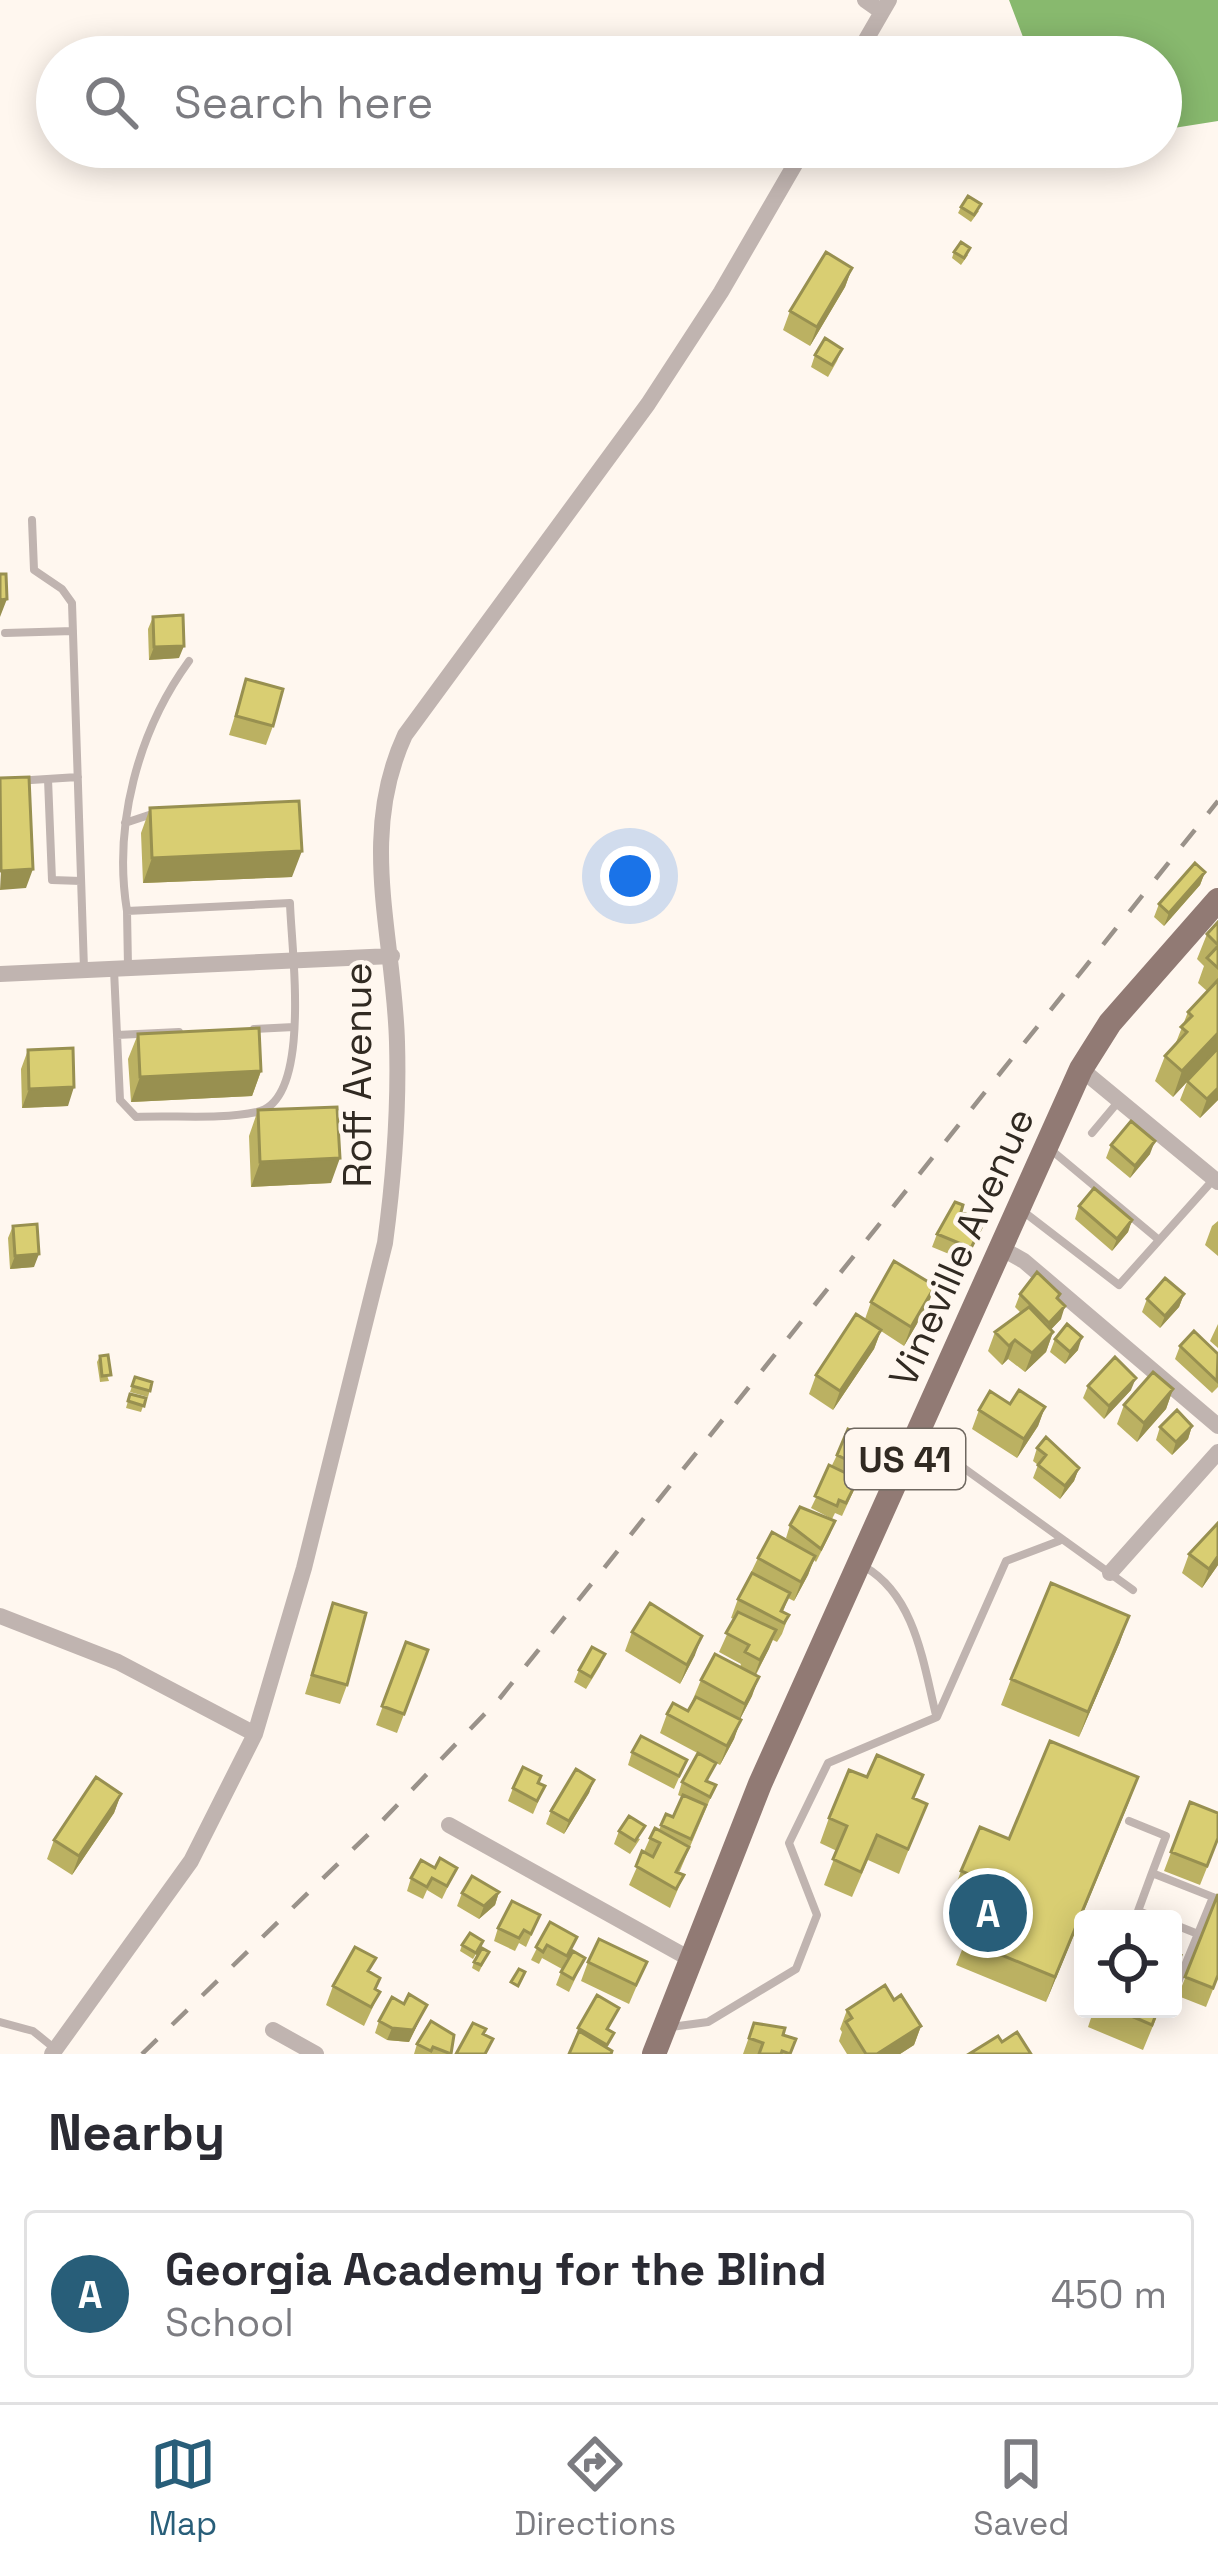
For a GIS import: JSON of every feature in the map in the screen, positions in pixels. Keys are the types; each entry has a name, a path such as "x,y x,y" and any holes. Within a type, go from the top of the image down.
{"main road":[{"name":"Vineville Avenue","path":"654,2054 858,1563 1081,1070 1110,1023 1218,901"}],"street":[{"path":"865,0 885,6 868,36"},
{"name":"Roff Avenue","path":"54,2052 191,1861 255,1734 304,1568 385,1243 397,1135 392,956 379,821 388,772 405,735 648,404 722,292 793,168"},
{"path":"0,974 392,956"},
{"path":"1081,1070 1216,1180"},
{"path":"999,1247 1024,1261 1218,1426"},
{"path":"1110,1574 1218,1452"},
{"path":"0,1616 118,1662 255,1734"},
{"path":"448,1825 690,1959"},
{"path":"273,2030 316,2054"}],"lane":[{"path":"32,520 34,570 62,589 72,603 84,970"},
{"path":"5,633 73,631"},
{"path":"127,911 290,903 295,1052 279,1099 261,1112 136,1117 120,1100 117,1035 127,911 128,798 167,691 189,662"},
{"path":"0,782 78,777"},
{"path":"48,779 52,880 81,881"},
{"path":"125,823 163,813"},
{"path":"250,1029 294,1027"},
{"path":"117,1035 184,1032"},
{"path":"1092,1133 1119,1100"},
{"path":"1046,1146 1160,1240"},
{"path":"1018,1207 1119,1285 1216,1180"},
{"path":"916,1434 1133,1590"},
{"path":"664,2028 708,2022 796,1969 817,1915 789,1843 828,1763 937,1718 1006,1561 1059,1541"},
{"path":"858,1563 889,1581 897,1593 919,1646 937,1718"},
{"path":"1129,1821 1166,1835 1138,1910"},
{"path":"1152,1873 1215,1898 1182,1975"},
{"path":"1182,1928 1198,1934"},
{"path":"0,2022 33,2031 54,2052"}],"shaded area":[{"path":"1009,0 1218,0 1218,121 1182,127 1182,36 1023,36"}],"building":[{"path":"968,196 981,204 974,215 961,207"},
{"path":"961,242 970,248 964,258 954,252"},
{"path":"826,252 852,268 817,327 790,311"},
{"path":"825,338 842,349 832,365 815,355"},
{"path":"0,574 6,574 7,599 0,600"},
{"path":"183,615 184,646 154,647 153,617"},
{"path":"246,679 283,689 273,726 236,716"},
{"path":"29,777 33,869 1,871 0,778"},
{"path":"299,801 302,851 152,858 150,808"},
{"path":"1195,863 1205,872 1169,913 1159,904"},
{"path":"1218,922 1218,945 1207,934"},
{"path":"1218,946 1218,968 1207,958"},
{"path":"1218,980 1218,1033 1182,1071 1165,1056 1187,1032 1181,1027 1192,1016 1188,1012"},
{"path":"259,1028 261,1071 140,1077 138,1034"},
{"path":"73,1048 74,1087 29,1089 28,1050"},
{"path":"1218,1048 1218,1088 1207,1099 1187,1081"},
{"path":"337,1107 340,1158 260,1162 258,1110"},
{"path":"1131,1121 1155,1141 1135,1166 1111,1145"},
{"path":"1094,1188 1132,1220 1117,1239 1079,1206"},
{"path":"955,1202 963,1205 961,1212 984,1222 971,1248 937,1234"},
{"path":"37,1224 39,1254 15,1256 13,1226"},
{"path":"894,1261 935,1286 911,1327 871,1302"},
{"path":"1037,1272 1060,1294 1057,1298 1065,1306 1049,1323 1020,1294"},
{"path":"1165,1278 1184,1294 1165,1316 1147,1299"},
{"path":"1029,1307 1053,1332 1032,1353 1015,1340 1009,1346 995,1332"},
{"path":"856,1314 881,1330 840,1391 816,1375"},
{"path":"1067,1324 1082,1337 1070,1352 1055,1339"},
{"path":"1194,1331 1218,1354 1217,1381 1180,1346"},
{"path":"108,1355 111,1375 102,1376 100,1356"},
{"path":"1115,1357 1136,1378 1109,1406 1088,1386"},
{"path":"1153,1372 1173,1389 1144,1423 1124,1405"},
{"path":"135,1377 152,1382 150,1391 132,1386"},
{"path":"1019,1390 1045,1407 1024,1439 979,1410 990,1391 1010,1404"},
{"path":"130,1394 146,1398 144,1406 128,1401"},
{"path":"1177,1410 1192,1426 1176,1442 1160,1427"},
{"path":"848,1429 870,1439 867,1445 873,1447 866,1462 860,1460 858,1465 837,1455"},
{"path":"1046,1437 1079,1468 1065,1486 1038,1465 1046,1455 1037,1448"},
{"path":"829,1465 858,1479 846,1503 839,1500 837,1506 815,1496"},
{"path":"800,1507 835,1521 821,1549 790,1525"},
{"path":"1218,1523 1218,1556 1209,1569 1189,1554"},
{"path":"772,1532 815,1556 801,1582 758,1558"},
{"path":"752,1573 790,1593 781,1611 789,1615 784,1623 738,1599"},
{"path":"1051,1583 1129,1616 1088,1712 1011,1679"},
{"path":"333,1603 366,1613 347,1685 312,1675"},
{"path":"650,1603 702,1636 687,1665 632,1632"},
{"path":"738,1612 776,1630 760,1660 745,1652 749,1645 726,1633"},
{"path":"406,1642 428,1650 404,1714 382,1706"},
{"path":"592,1647 605,1654 591,1677 579,1670"},
{"path":"715,1654 759,1677 745,1704 701,1680"},
{"path":"696,1697 741,1720 727,1746 667,1714 673,1703 688,1711"},
{"path":"641,1736 687,1760 679,1776 632,1752"},
{"path":"1050,1741 1138,1777 1083,1910 1074,1910 1074,1931 1055,1977 965,1940 989,1882 961,1871 980,1827 1009,1839"},
{"path":"698,1753 716,1763 706,1781 716,1785 710,1797 682,1782"},
{"path":"877,1755 923,1775 913,1798 927,1804 908,1849 877,1835 861,1872 833,1859 847,1826 829,1818 849,1770 867,1777"},
{"path":"523,1767 541,1776 538,1783 545,1786 537,1801 513,1788"},
{"path":"576,1769 594,1780 569,1821 551,1811"},
{"path":"96,1777 121,1794 79,1856 54,1840"},
{"path":"683,1795 706,1805 691,1839 661,1825 666,1814 673,1817"},
{"path":"1190,1802 1218,1813 1218,1838 1207,1866 1171,1852"},
{"path":"629,1816 645,1826 635,1841 619,1831"},
{"path":"655,1828 689,1847 676,1872 684,1875 676,1889 636,1866 642,1851 653,1857 660,1843 650,1838"},
{"path":"440,1858 457,1868 447,1886 432,1878 427,1887 411,1878 421,1860 435,1868"},
{"path":"472,1876 499,1892 484,1906 462,1893"},
{"path":"1218,1894 1218,1975 1213,1988 1185,1977"},
{"path":"512,1901 540,1915 531,1934 524,1930 519,1938 498,1928"},
{"path":"550,1922 577,1937 567,1956 547,1945 543,1952 536,1947"},
{"path":"470,1933 483,1941 476,1953 462,1945"},
{"path":"599,1939 647,1962 636,1985 588,1962"},
{"path":"355,1947 376,1958 368,1971 380,1978 375,1989 380,1992 371,2007 333,1986"},
{"path":"482,1948 489,1952 481,1965 474,1962"},
{"path":"573,1951 585,1958 573,1979 561,1972"},
{"path":"519,1969 525,1972 518,1986 511,1982"},
{"path":"885,1985 894,2000 901,1995 921,2026 877,2054 866,2054 846,2022 852,2018 847,2010"},
{"path":"409,1994 427,2005 413,2030 379,2021 392,1997 404,2004"},
{"path":"597,1995 619,2008 607,2029 614,2033 607,2045 578,2028"},
{"path":"431,2021 454,2035 451,2054 417,2044"},
{"path":"473,2023 493,2039 485,2054 456,2054"},
{"path":"754,2023 785,2028 783,2035 796,2039 790,2054 759,2054 763,2043 749,2038"},
{"path":"579,2031 612,2051 611,2054 569,2054"},
{"path":"1017,2032 1031,2054 969,2054 998,2036 1002,2042"}],"railway":[{"path":"142,2054 380,1823 500,1698 1218,801"}],"place":[{"name":"Georgia Academy for the Blind","path":"988,1913"}]}
